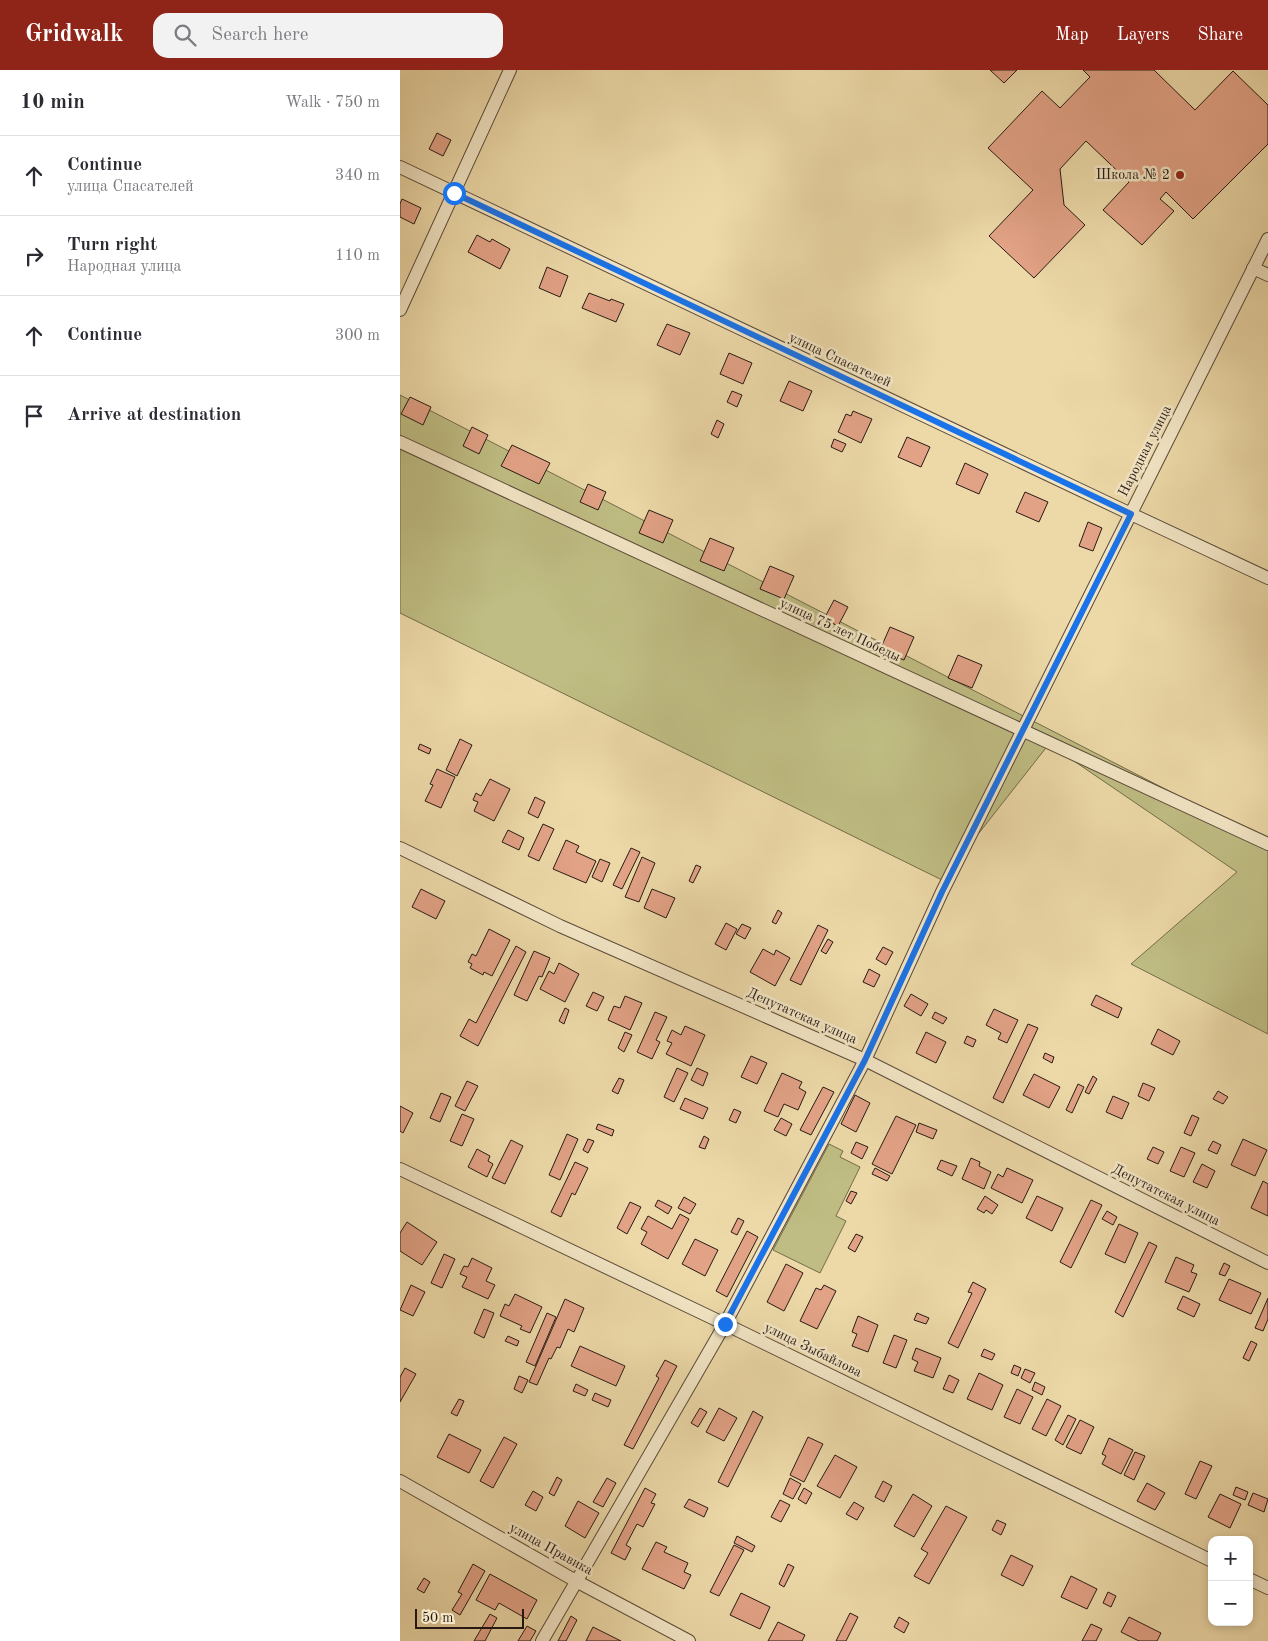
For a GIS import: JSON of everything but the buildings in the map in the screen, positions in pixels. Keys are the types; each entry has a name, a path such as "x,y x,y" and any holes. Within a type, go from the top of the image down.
{"street":[{"path":"400,310 510,70"},
{"name":"улица Спасателей","path":"400,167 1268,578"},
{"name":"Народная улица","path":"542,1641 725,1324 865,1060 942,892 1268,239"},
{"path":"1253,268 1268,275"},
{"name":"улица 75 лет Победы","path":"400,442 1268,844"},
{"name":"Депутатская улица","path":"400,848 560,926 865,1060 1268,1264"},
{"name":"улица Зыбайлова","path":"400,1169 725,1324 1208,1559"},
{"name":"улица Правика","path":"400,1481 689,1641"},
{"path":"1253,1581 1268,1588"}],"shaded area":[{"path":"400,395 1268,842 1268,1034 1131,964 1237,872 1049,744 942,880 400,613"},
{"path":"829,1144 843,1151 840,1157 860,1167 836,1216 846,1221 820,1273 773,1250"}],"place":[{"name":"Школа № 2","path":"1180,175"}],"route":[{"path":"454,193 1131,514 942,892 865,1060 725,1324"}]}
